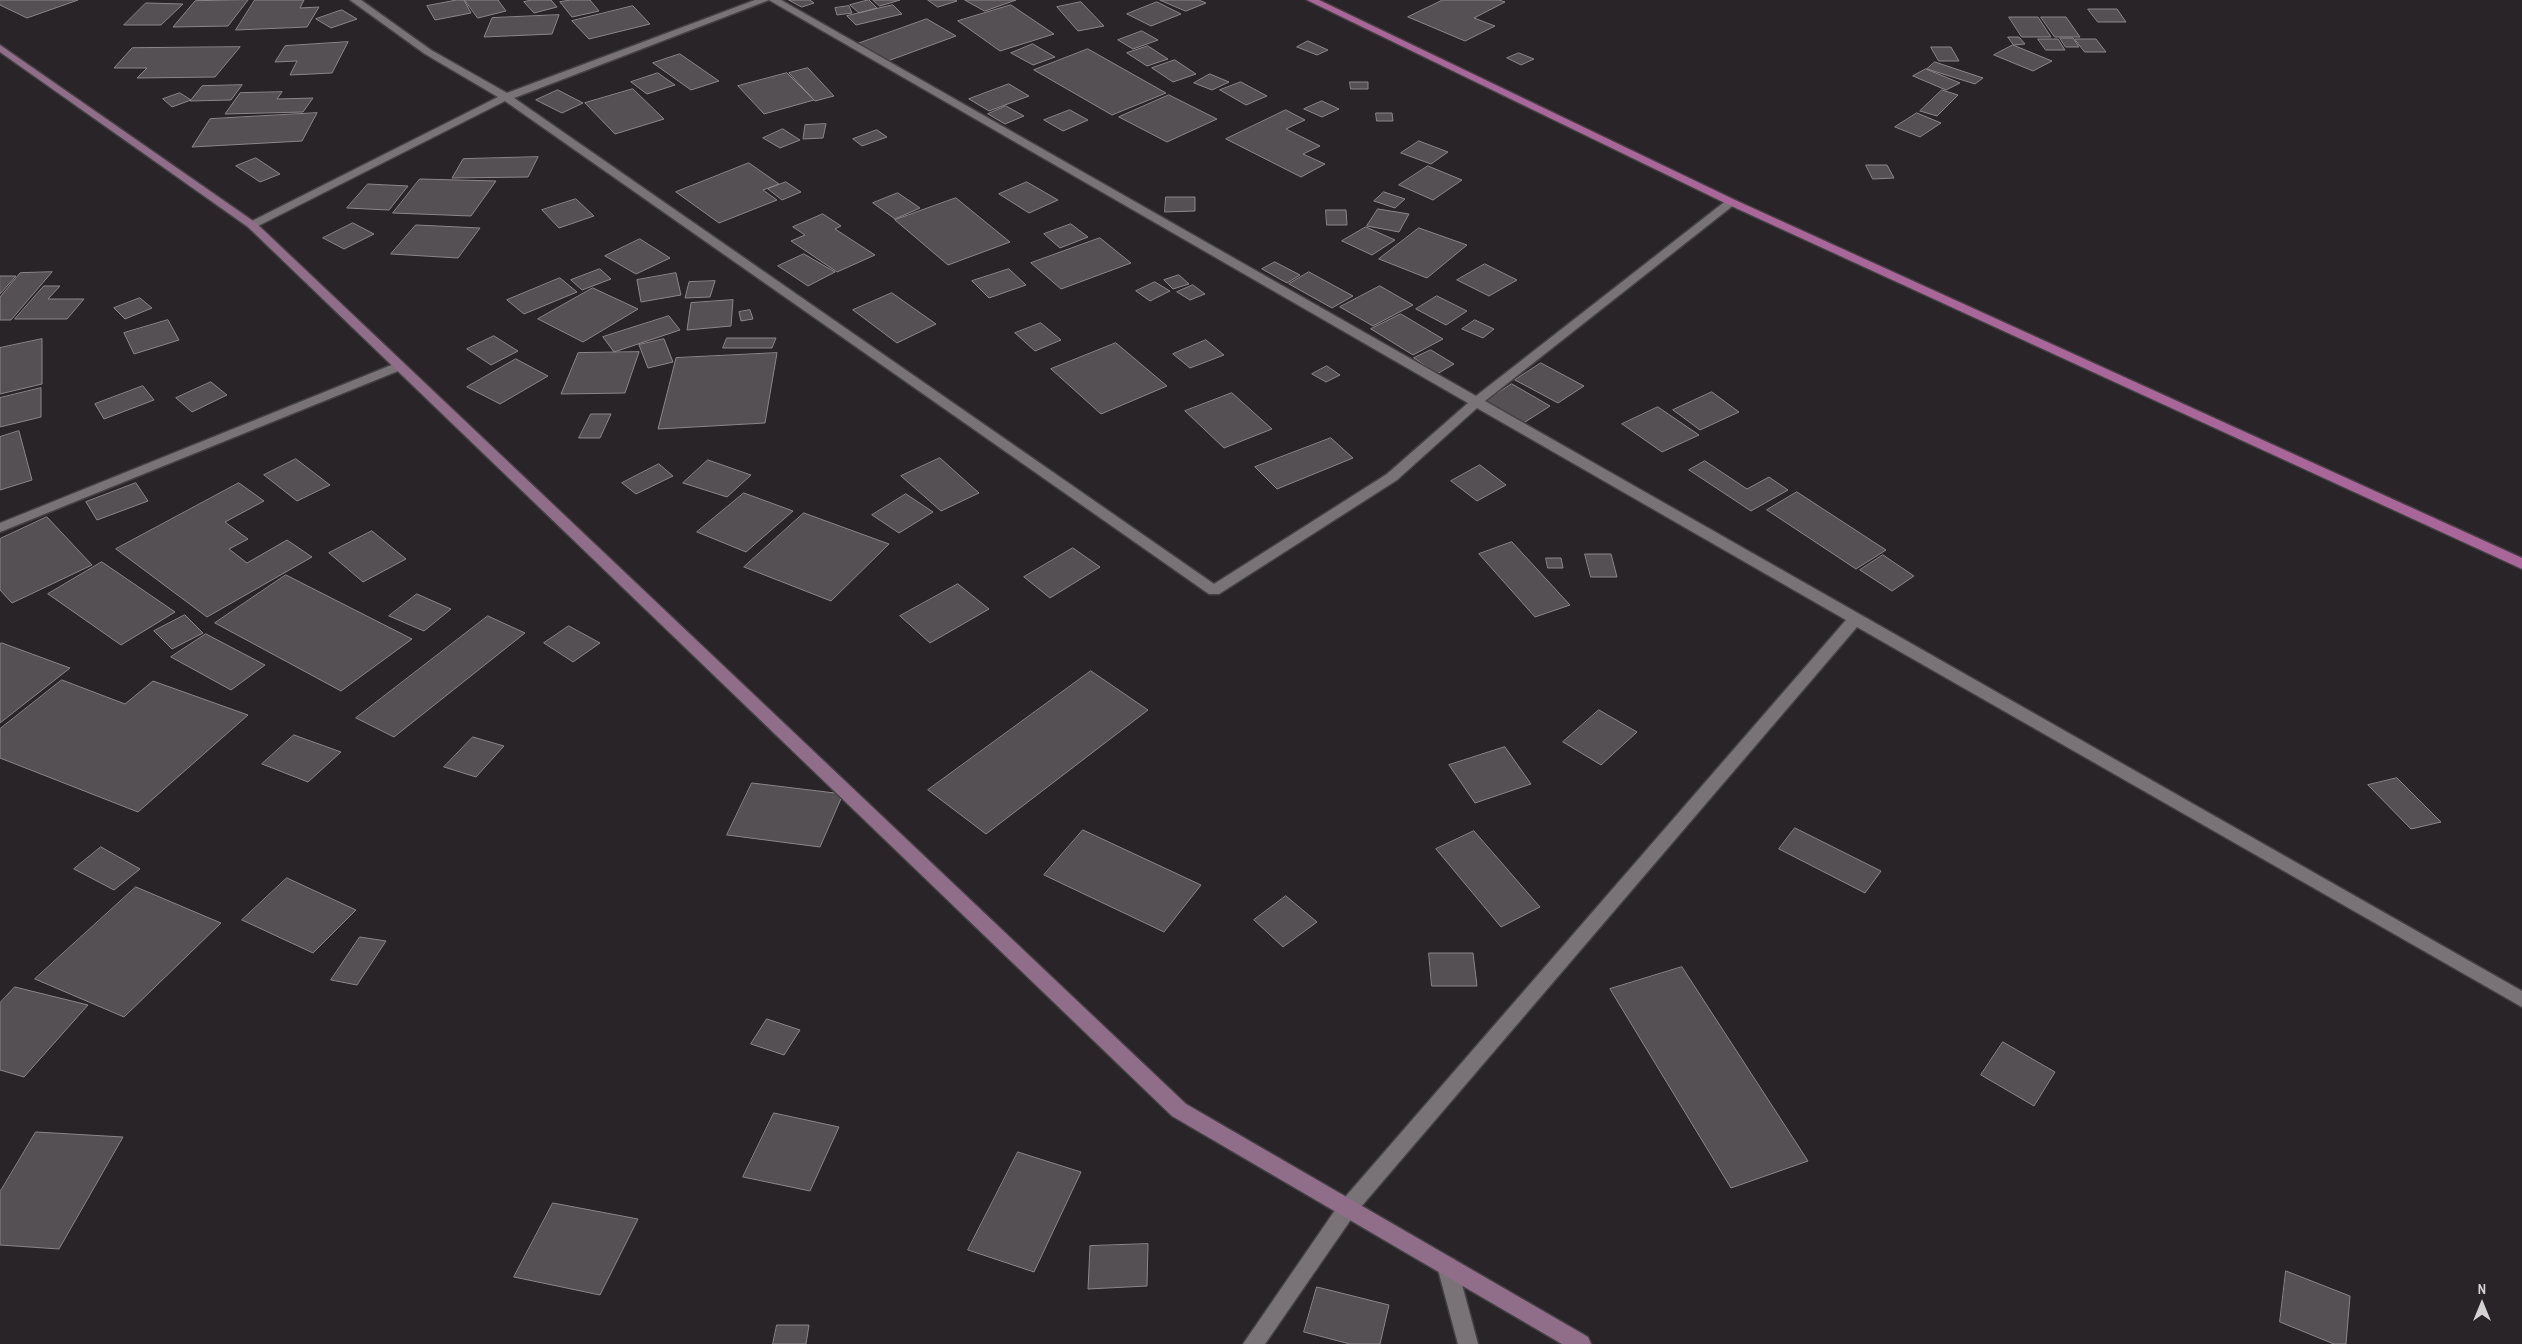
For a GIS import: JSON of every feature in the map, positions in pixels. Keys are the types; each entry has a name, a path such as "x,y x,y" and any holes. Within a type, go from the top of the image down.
{"main road":[{"path":"1312,0 1731,202 2522,564"}],"street":[{"path":"355,0 428,52 506,97 1214,590 1392,478 1476,402 1731,202"},
{"path":"252,225 506,97 764,0"},
{"path":"774,0 2522,1000"},
{"path":"0,48 252,225 1179,1110 1580,1344"},
{"path":"0,528 399,366"},
{"path":"1253,1344 1348,1209 1856,619"},
{"path":"1447,1266 1468,1344"}],"building":[{"path":"0,0 78,0 27,18 0,5"},
{"path":"248,0 228,26 173,27 195,1"},
{"path":"255,0 304,0 300,8 319,7 307,27 236,30"},
{"path":"464,0 471,13 435,20 427,6"},
{"path":"465,0 498,0 506,11 478,18"},
{"path":"551,0 557,7 534,13 524,2"},
{"path":"590,0 599,11 572,17 560,2"},
{"path":"789,0 810,0 814,3 802,7"},
{"path":"869,0 877,8 859,13 850,5"},
{"path":"873,0 900,0 880,6"},
{"path":"928,0 955,0 957,1 938,7"},
{"path":"965,0 1016,0 985,11"},
{"path":"1160,0 1199,0 1206,3 1186,11"},
{"path":"1443,0 1499,0 1505,2 1474,18 1495,26 1465,41 1408,17"},
{"path":"1081,2 1104,26 1078,31 1057,7"},
{"path":"1157,2 1181,14 1151,26 1127,14"},
{"path":"146,3 183,4 161,25 124,25"},
{"path":"893,5 902,14 856,25 847,16"},
{"path":"1011,5 1054,34 1000,51 958,21"},
{"path":"633,6 650,24 589,39 572,21"},
{"path":"849,6 852,13 837,15 835,8"},
{"path":"2088,9 2117,9 2126,22 2098,22"},
{"path":"342,10 357,19 331,28 316,19"},
{"path":"559,15 552,34 484,37 492,18"},
{"path":"2009,17 2038,17 2051,37 2022,37"},
{"path":"2041,17 2066,17 2080,37 2055,37"},
{"path":"927,19 956,36 885,62 857,44"},
{"path":"1142,31 1158,40 1133,49 1118,40"},
{"path":"2008,37 2019,37 2025,44 2014,45"},
{"path":"2060,38 2073,38 2079,47 2066,47"},
{"path":"2038,39 2058,39 2065,50 2046,50"},
{"path":"2075,39 2096,39 2106,52 2085,52"},
{"path":"1308,41 1328,50 1317,55 1297,47"},
{"path":"348,42 332,73 290,75 297,61 275,62 285,46"},
{"path":"1033,44 1055,57 1033,65 1011,53"},
{"path":"2013,45 2052,61 2033,71 1994,55"},
{"path":"1148,46 1168,59 1147,66 1127,53"},
{"path":"240,47 215,77 137,78 147,68 114,68 132,48"},
{"path":"1931,47 1951,47 1959,61 1939,61"},
{"path":"1088,49 1166,93 1112,115 1034,70"},
{"path":"1519,53 1534,59 1521,65 1507,58"},
{"path":"680,54 719,81 691,90 653,63"},
{"path":"1175,60 1196,74 1173,82 1152,68"},
{"path":"1935,62 1983,78 1975,84 1927,69"},
{"path":"808,68 834,96 815,101 789,73"},
{"path":"1926,69 1960,83 1946,90 1913,76"},
{"path":"658,73 675,85 647,94 631,82"},
{"path":"787,73 814,100 764,114 738,86"},
{"path":"1210,74 1229,82 1212,90 1194,83"},
{"path":"1241,82 1267,96 1246,105 1220,90"},
{"path":"1350,82 1368,82 1368,89 1351,89"},
{"path":"1009,84 1029,96 989,111 969,99"},
{"path":"242,85 231,100 190,101 202,86"},
{"path":"633,89 664,119 615,134 585,103"},
{"path":"558,90 583,103 562,113 536,100"},
{"path":"1942,90 1958,95 1937,116 1920,111"},
{"path":"282,92 277,99 313,98 303,112 225,114 240,93"},
{"path":"180,93 191,100 172,107 163,99"},
{"path":"1169,95 1217,119 1167,142 1119,117"},
{"path":"1322,101 1339,109 1322,117 1304,109"},
{"path":"1006,106 1024,116 1005,124 988,114"},
{"path":"1070,110 1088,120 1063,131 1044,120"},
{"path":"1286,110 1305,120 1286,129 1320,146 1303,154 1325,164 1301,177 1226,139"},
{"path":"317,113 302,141 192,147 210,119"},
{"path":"1376,113 1392,113 1393,121 1377,121"},
{"path":"1917,113 1941,123 1920,137 1895,127"},
{"path":"826,124 823,138 803,139 805,125"},
{"path":"783,129 800,140 780,148 763,138"},
{"path":"877,130 887,137 862,146 853,139"},
{"path":"1419,141 1448,152 1431,164 1401,153"},
{"path":"538,157 528,177 452,178 463,159"},
{"path":"256,158 280,174 260,182 236,166"},
{"path":"749,163 779,184 763,190 777,200 719,223 676,192"},
{"path":"1866,165 1887,165 1894,178 1873,179"},
{"path":"1428,166 1462,180 1433,200 1399,185"},
{"path":"420,179 496,181 471,216 393,213"},
{"path":"786,182 801,192 782,200 768,189"},
{"path":"1027,182 1058,200 1029,213 999,194"},
{"path":"368,184 408,186 389,210 347,208"},
{"path":"1384,192 1405,199 1395,208 1374,201"},
{"path":"898,193 920,208 895,219 873,203"},
{"path":"1166,197 1195,197 1195,211 1165,212"},
{"path":"956,198 1010,242 948,265 895,220"},
{"path":"576,199 594,216 559,228 542,210"},
{"path":"1378,209 1409,214 1399,232 1367,226"},
{"path":"1326,210 1346,210 1347,225 1327,225"},
{"path":"823,214 841,226 835,229 875,255 837,272 791,241 805,235 793,227"},
{"path":"353,223 374,234 344,249 323,238"},
{"path":"1071,224 1088,237 1060,248 1044,234"},
{"path":"416,225 480,228 458,258 391,254"},
{"path":"1366,227 1395,240 1372,255 1342,241"},
{"path":"1419,228 1467,245 1427,278 1379,259"},
{"path":"1100,238 1131,263 1061,289 1031,263"},
{"path":"640,239 670,258 636,274 605,256"},
{"path":"804,254 835,272 808,286 778,266"},
{"path":"1275,262 1300,275 1287,283 1262,269"},
{"path":"1485,264 1517,280 1489,296 1457,280"},
{"path":"600,269 611,279 582,290 571,280"},
{"path":"1009,269 1026,285 989,298 972,281"},
{"path":"52,272 11,320 0,320 0,297 20,273"},
{"path":"1309,272 1353,296 1332,308 1289,284"},
{"path":"676,273 681,295 641,302 637,280"},
{"path":"1179,275 1189,284 1173,289 1164,280"},
{"path":"0,276 16,276 0,294"},
{"path":"560,278 577,292 524,314 507,300"},
{"path":"715,281 710,297 685,298 689,282"},
{"path":"1155,282 1170,291 1150,301 1136,291"},
{"path":"1193,285 1205,294 1190,300 1177,292"},
{"path":"44,286 60,286 48,299 84,299 67,319 15,319"},
{"path":"1380,286 1413,305 1373,326 1340,307"},
{"path":"593,288 638,309 583,342 538,319"},
{"path":"892,293 936,324 897,343 853,310"},
{"path":"1437,296 1467,311 1446,325 1416,309"},
{"path":"140,298 152,308 125,319 114,308"},
{"path":"733,300 731,326 687,330 691,303"},
{"path":"750,310 753,319 741,321 739,312"},
{"path":"1401,314 1443,339 1413,355 1371,329"},
{"path":"669,316 680,330 614,352 603,337"},
{"path":"168,320 179,340 134,354 124,333"},
{"path":"1475,320 1494,329 1483,338 1462,329"},
{"path":"1041,323 1061,340 1035,351 1015,333"},
{"path":"494,336 518,351 491,365 467,349"},
{"path":"727,338 776,338 772,348 723,348"},
{"path":"42,339 42,384 0,394 0,348"},
{"path":"664,339 673,362 648,368 639,345"},
{"path":"1206,340 1224,355 1190,368 1173,354"},
{"path":"1116,343 1167,386 1101,414 1051,369"},
{"path":"1431,350 1454,364 1437,374 1414,358"},
{"path":"639,352 625,393 561,394 578,353"},
{"path":"777,353 765,423 658,429 676,358"},
{"path":"516,359 548,376 500,404 467,387"},
{"path":"1541,363 1584,386 1558,403 1515,380"},
{"path":"1327,366 1340,375 1326,382 1312,374"},
{"path":"211,382 227,395 192,412 176,398"},
{"path":"1512,384 1550,406 1522,424 1484,402"},
{"path":"143,386 154,400 104,419 95,404"},
{"path":"41,388 41,417 0,427 0,398"},
{"path":"1712,392 1739,412 1700,430 1673,410"},
{"path":"1232,393 1272,429 1224,448 1185,411"},
{"path":"1658,407 1699,435 1662,452 1622,424"},
{"path":"591,414 611,414 600,438 579,438"},
{"path":"19,431 32,480 0,490 0,437"},
{"path":"1331,438 1353,458 1277,489 1255,467"},
{"path":"940,458 979,493 941,511 901,476"},
{"path":"296,459 330,485 297,501 264,475"},
{"path":"708,460 751,475 727,497 683,483"},
{"path":"1705,461 1747,489 1769,477 1788,490 1751,511 1689,470"},
{"path":"659,464 673,476 636,494 622,483"},
{"path":"1480,465 1506,485 1477,501 1451,481"},
{"path":"136,483 148,501 97,520 86,502"},
{"path":"239,483 264,501 225,522 248,539 229,549 247,563 287,540 312,557 207,617 116,549"},
{"path":"1797,492 1886,550 1856,569 1767,510"},
{"path":"744,493 793,511 746,552 697,532"},
{"path":"906,494 933,512 899,533 872,515"},
{"path":"804,513 889,544 831,601 744,567"},
{"path":"47,517 92,565 12,603 0,590 0,539"},
{"path":"372,531 406,559 363,582 329,553"},
{"path":"1512,542 1570,605 1535,617 1479,554"},
{"path":"1073,548 1100,567 1050,598 1024,577"},
{"path":"1585,554 1611,554 1617,577 1591,577"},
{"path":"1883,555 1914,576 1892,591 1860,570"},
{"path":"1546,558 1561,558 1563,568 1548,568"},
{"path":"102,562 175,612 121,645 48,594"},
{"path":"286,575 412,639 341,691 215,623"},
{"path":"958,584 989,609 930,643 900,616"},
{"path":"417,594 451,609 424,631 389,616"},
{"path":"185,615 203,633 172,649 154,631"},
{"path":"488,616 525,633 394,737 356,718"},
{"path":"569,626 600,643 573,662 544,643"},
{"path":"206,634 265,665 231,690 171,657"},
{"path":"2,643 70,668 0,723 0,644"},
{"path":"1091,671 1148,710 986,834 928,790"},
{"path":"62,680 125,704 153,681 248,715 138,812 0,758 0,729"},
{"path":"1599,710 1637,732 1601,765 1563,742"},
{"path":"294,735 341,752 308,782 262,764"},
{"path":"473,737 504,746 476,777 444,767"},
{"path":"1505,747 1531,784 1475,803 1449,765"},
{"path":"2397,778 2441,822 2411,829 2368,785"},
{"path":"752,783 843,794 820,847 727,835"},
{"path":"1795,828 1881,871 1865,893 1779,849"},
{"path":"1083,830 1201,885 1164,932 1044,875"},
{"path":"1474,831 1540,907 1501,927 1436,849"},
{"path":"101,847 140,869 114,890 74,869"},
{"path":"287,878 356,910 313,953 242,920"},
{"path":"136,887 221,923 124,1017 35,979"},
{"path":"1286,896 1317,922 1283,947 1254,920"},
{"path":"360,937 386,941 357,985 331,980"},
{"path":"1429,953 1473,953 1477,986 1432,986"},
{"path":"1682,967 1808,1161 1731,1188 1610,989"},
{"path":"15,987 88,1005 24,1077 0,1070 0,1003"},
{"path":"767,1019 800,1030 784,1055 751,1044"},
{"path":"2003,1042 2055,1072 2034,1106 1981,1075"},
{"path":"774,1113 839,1127 810,1191 743,1177"},
{"path":"36,1132 123,1137 59,1249 0,1245 0,1192"},
{"path":"1018,1152 1081,1172 1034,1272 968,1250"},
{"path":"553,1203 638,1219 600,1295 514,1277"},
{"path":"1148,1244 1147,1286 1088,1289 1090,1246"},
{"path":"2286,1271 2350,1296 2346,1344 2334,1344 2280,1322"},
{"path":"1317,1287 1389,1305 1380,1344 1350,1344 1304,1332"},
{"path":"777,1325 809,1325 806,1344 773,1344"}]}
